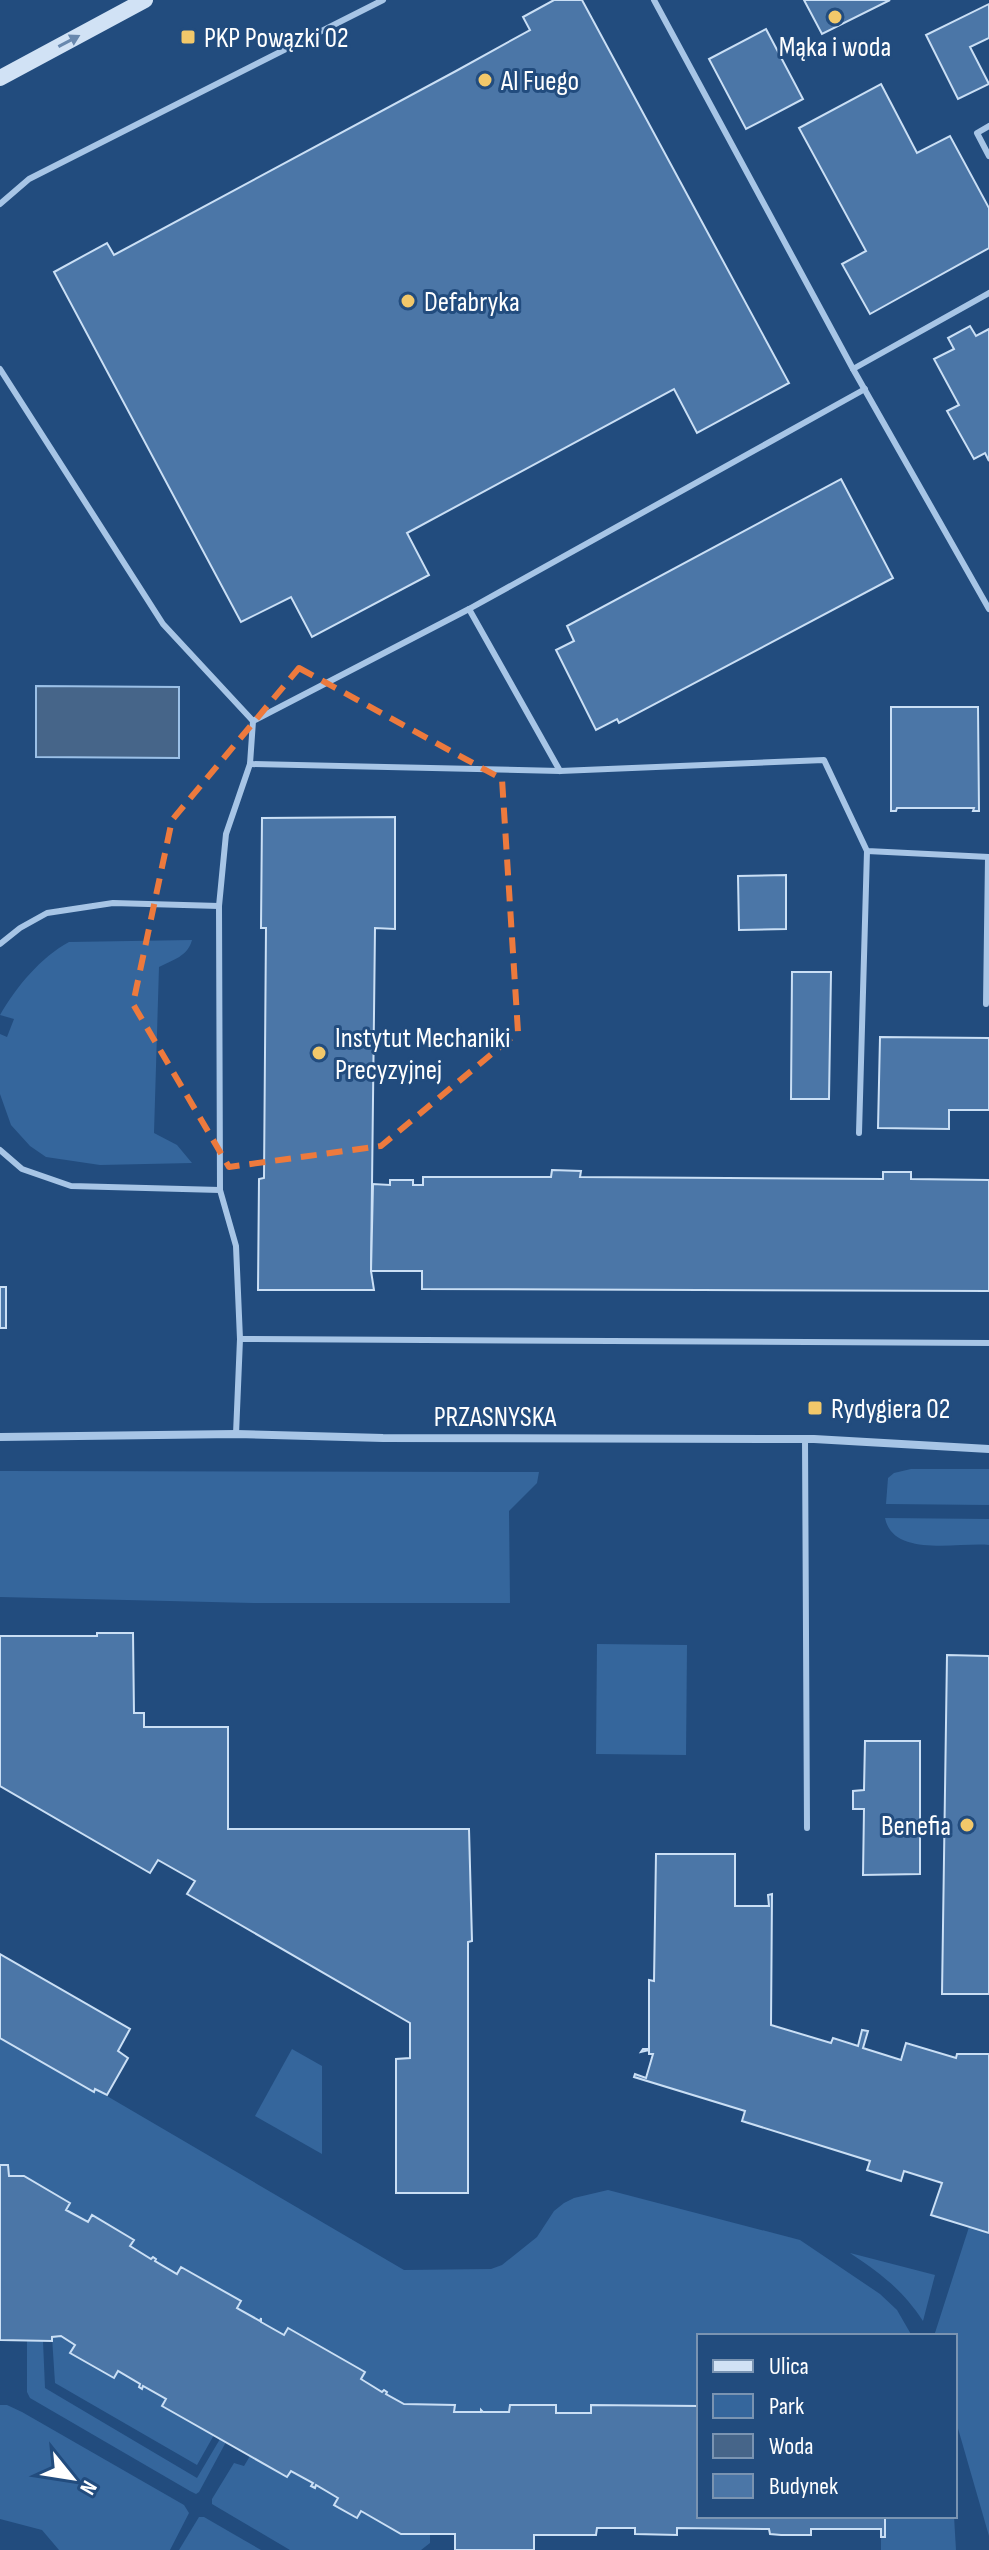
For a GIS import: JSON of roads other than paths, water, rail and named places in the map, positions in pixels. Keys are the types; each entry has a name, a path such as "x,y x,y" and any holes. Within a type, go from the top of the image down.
{"main road":[{"path":"0,78 145,0"}],"street":[{"name":"PRZASNYSKA","path":"0,1437 236,1434 399,1438 805,1439 989,1449"}],"lane":[{"path":"0,204 29,179 383,0"},
{"path":"654,0 853,369 989,609"},
{"path":"989,126 977,133 989,156"},
{"path":"853,369 989,293"},
{"path":"0,369 163,624 253,721 250,764 226,834 219,906 220,1190 236,1246 240,1339 236,1434"},
{"path":"253,721 469,609 865,389"},
{"path":"469,609 560,771"},
{"path":"250,764 560,771 824,760 867,851 859,1133"},
{"path":"867,851 989,858 986,1004"},
{"path":"0,944 47,913 113,903 219,906"},
{"path":"0,1150 22,1169 71,1186 220,1190"},
{"path":"240,1339 989,1343"},
{"path":"805,1439 807,1828"}],"water":[{"path":"36,686 179,687 179,758 36,757"}],"place":[{"name":"Mąka i woda","path":"835,17"},
{"name":"PKP Powązki 02","path":"188,37"},
{"name":"Al Fuego","path":"485,80"},
{"name":"Defabryka","path":"408,301"},
{"name":"Instytut Mechaniki Precyzyjnej","path":"319,1053"},
{"name":"Rydygiera 02","path":"815,1408"},
{"name":"Benefia","path":"967,1825"}]}
